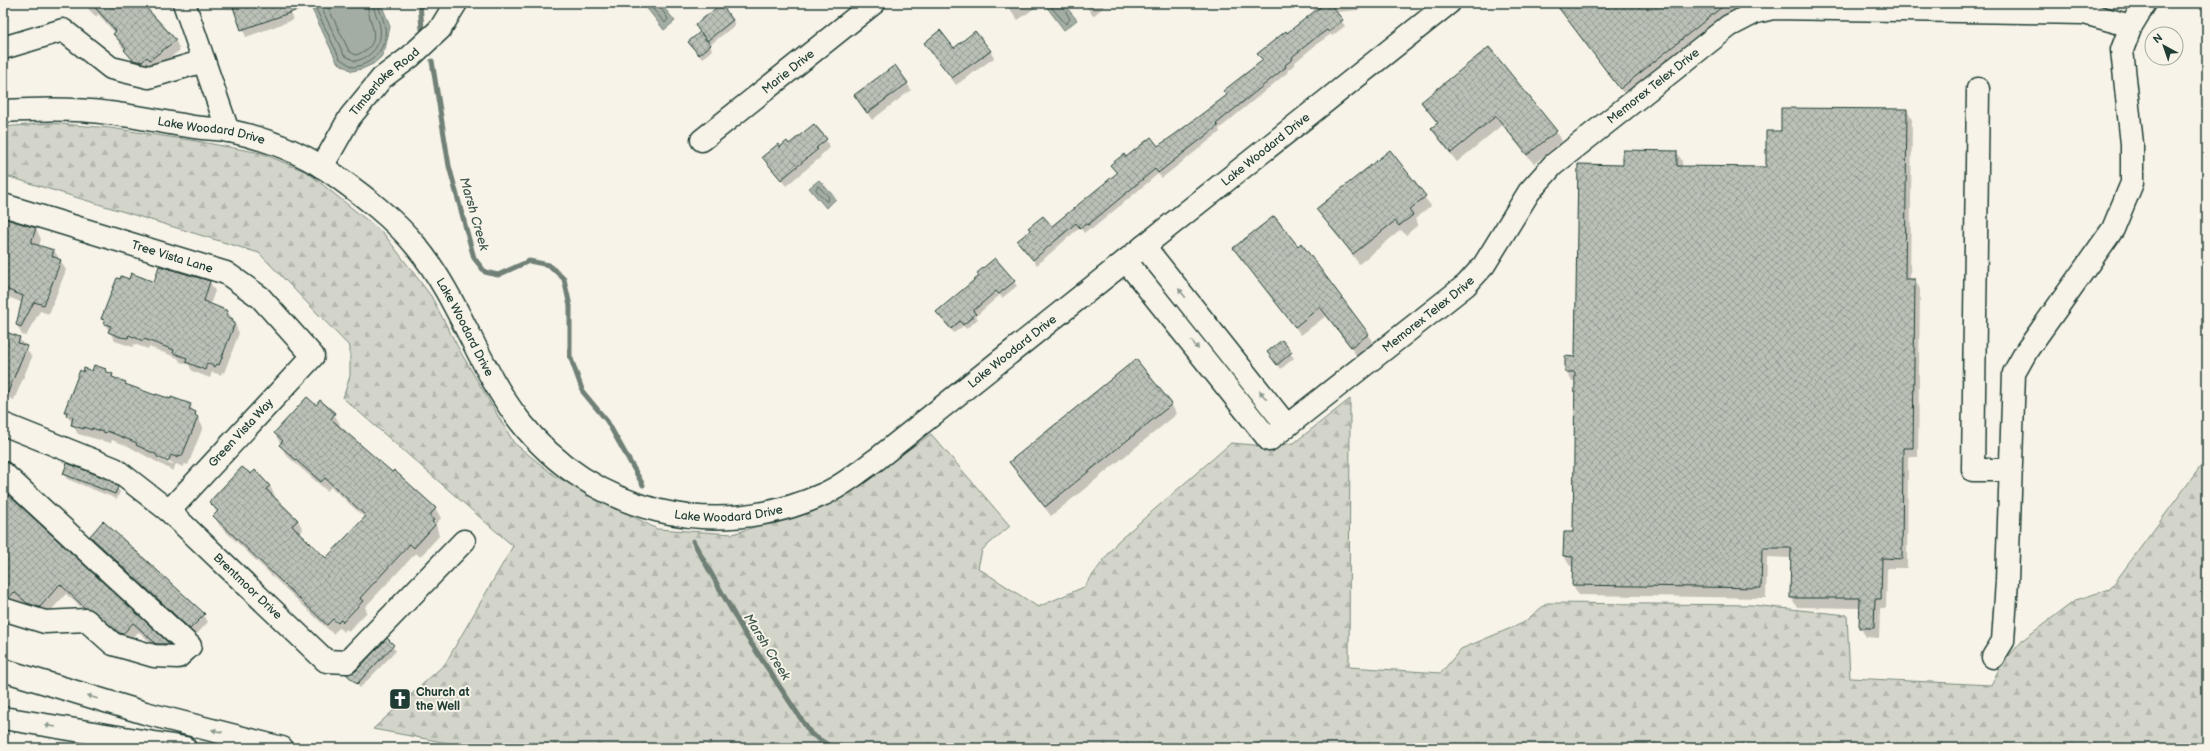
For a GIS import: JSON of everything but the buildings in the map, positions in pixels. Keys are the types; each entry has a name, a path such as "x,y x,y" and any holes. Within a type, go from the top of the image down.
{"main road":[{"path":"184,3 228,131"},
{"name":"Timberlake Road","path":"322,167 350,117 382,78 410,57 440,29 456,3"},
{"name":"Marie Drive","path":"702,140 874,3"},
{"name":"Lake Woodard Drive","path":"3,111 106,112 194,128 228,131 277,144 322,167 370,202 416,246 432,268 512,410 531,434 552,455 593,486 614,497 631,503 685,516 708,518 752,516 803,503 827,493 877,459 1449,3"},
{"path":"1994,657 2003,641 2007,581 2014,373 2027,350 2113,229 2132,182 2132,144 2122,50 2130,26 2145,3"},
{"name":"Memorex Telex Drive","path":"1126,261 1269,440 1466,285 1484,265 1529,192 1553,164 1729,26 1756,12 1773,8 2084,13 2130,26"},
{"path":"3,48 63,30 112,68 149,77 204,61"},
{"path":"1978,89 1973,470 2010,470"},
{"name":"Tree Vista Lane","path":"3,205 226,273 260,297 313,356"},
{"path":"1144,246 1287,426"},
{"name":"Green Vista Way","path":"169,511 313,356"},
{"name":"Brentmoor Drive","path":"3,424 115,469 169,511 326,661 347,662 464,541"},
{"path":"3,472 190,646 178,657 154,656 113,644 86,620 45,622 3,609"},
{"path":"3,670 145,713 282,748"},
{"path":"3,718 185,748"}],"green space":[{"path":"49,123 110,128 196,141 261,153 307,172 384,234 431,296 461,353 514,443 555,476 657,529 733,534 837,500 931,434 1010,526 982,550 978,568 1038,607 1084,587 1117,542 1231,443 1266,446 1294,443 1350,399 1349,667 1441,673 1461,649 1523,623 1547,603 1752,605 1847,615 1850,678 1991,685 2001,665 2024,639 2076,600 2110,589 2207,458 2207,748 474,748 373,729 445,664 513,546 343,398 350,376 350,347 259,253 3,175 3,127"}],"water":[{"path":"309,3 381,3 390,27 385,49 381,57 373,64 362,69 352,71 337,62"},
{"path":"651,3 660,3 675,21 664,30 646,7"},
{"path":"1050,3 1063,3 1077,20 1064,30 1046,6"},
{"path":"819,180 836,199 826,208 809,188"}],"waterway":[{"name":"Marsh Creek","path":"420,3 422,29"},
{"name":"Marsh Creek","path":"432,61 449,166 474,258 485,272 498,275 529,261 549,265 564,279 570,306 570,356 583,392 607,421 643,485"},
{"name":"Marsh Creek","path":"693,541 745,634 811,734 830,746 839,748"}],"place":[{"name":"Church at the Well","path":"400,699"}]}
